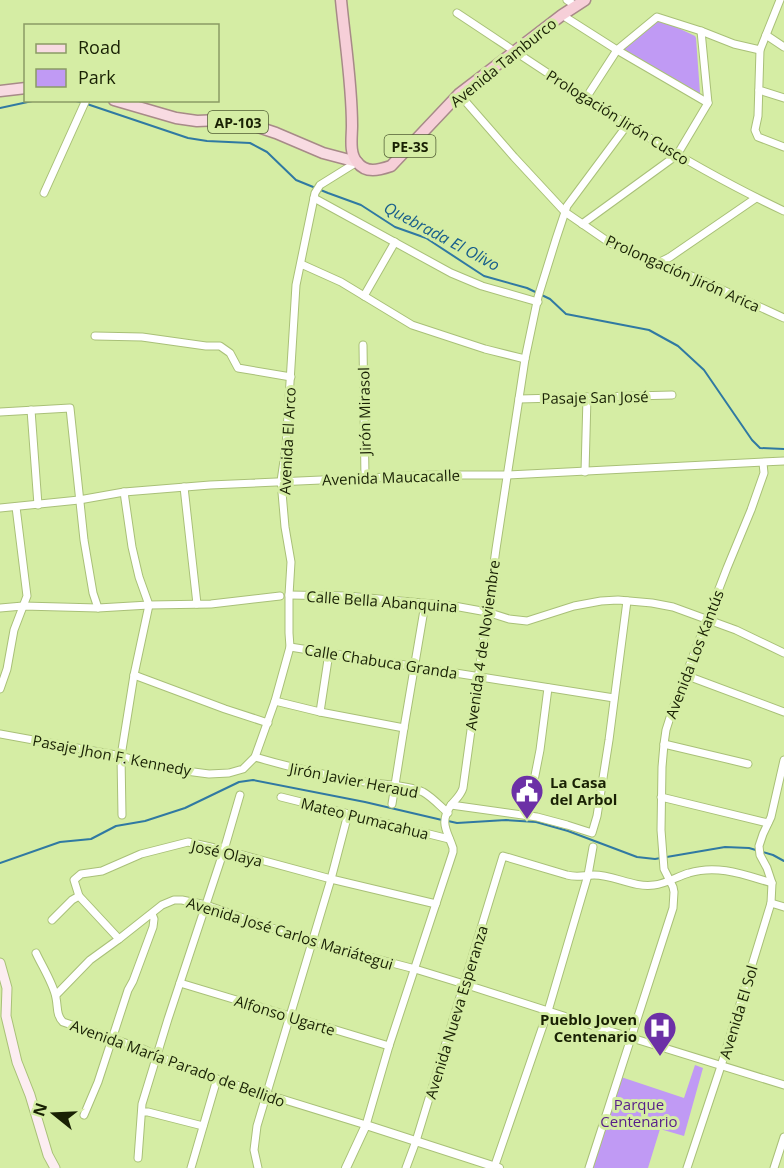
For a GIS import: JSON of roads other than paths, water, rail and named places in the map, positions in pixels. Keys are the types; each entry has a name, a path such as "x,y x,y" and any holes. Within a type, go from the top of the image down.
{"highway":[{"path":"341,0 352,103 352,152 357,162"},
{"name":"Avenida Tamburco","path":"357,162 366,169 378,171 391,166 459,94 576,2"}],"main road":[{"path":"0,91 24,88"},
{"name":"AP-103","path":"121,102 176,118 246,123 323,153 357,162"},
{"path":"0,963 7,988 6,1016 17,1062 30,1095 48,1155 55,1168"}],"street":[{"path":"780,0 760,50 756,134 758,137 784,147"},
{"name":"Prologación Jirón Cusco","path":"457,13 677,155 784,211"},
{"path":"562,15 708,103"},
{"path":"586,98 617,50 657,17 734,44 760,50"},
{"path":"582,224 677,155 708,103 701,31"},
{"path":"766,35 784,47"},
{"path":"759,90 784,98"},
{"name":"Prolongación Jirón Arica","path":"459,94 565,212 582,224 610,243 701,280 784,318"},
{"path":"44,193 85,102"},
{"name":"Avenida 4 de Noviembre","path":"346,1168 366,1125 389,1046 453,852 444,824 451,805 463,788 507,475 525,359 538,299 567,206 628,124"},
{"path":"357,162 316,192 395,242 451,273 482,286 538,299"},
{"name":"Avenida El Arco","path":"255,757 275,701 290,647 291,562 281,481 286,447 296,285 316,192"},
{"path":"658,263 756,198"},
{"path":"364,296 395,242"},
{"path":"301,264 341,282 412,325 485,349 525,359"},
{"path":"95,336 142,337 220,346 230,353 238,368 291,377"},
{"name":"Jirón Mirasol","path":"363,345 365,478"},
{"name":"Pasaje San José","path":"519,399 672,395"},
{"path":"585,472 587,397"},
{"path":"0,412 70,408 84,540 93,593 98,608"},
{"path":"31,410 38,505"},
{"name":"Avenida Maucacalle","path":"0,508 79,500 124,492 210,484 433,475 585,472 784,461"},
{"name":"Avenida Los Kantús","path":"589,1168 673,908 674,892 664,870 661,797 664,744 668,721 762,480 763,463"},
{"path":"184,488 197,604"},
{"path":"122,815 121,756 148,605 132,547 124,492"},
{"path":"0,688 14,630 27,596 16,507"},
{"name":"Calle Bella Abanquina","path":"289,595 347,596 462,607 509,619 527,621 588,603 627,601 664,605 748,635 784,653"},
{"path":"0,608 23,606 98,608 211,604 280,596"},
{"path":"451,805 527,816 592,833 599,802 627,601"},
{"path":"392,804 425,604"},
{"name":"Calle Chabuca Granda","path":"290,647 614,698"},
{"path":"320,712 329,653"},
{"path":"134,675 268,723"},
{"path":"685,675 784,712"},
{"path":"527,816 540,750 548,688"},
{"path":"275,701 404,728"},
{"name":"Pasaje Jhon F. Kennedy","path":"0,734 121,756 163,768 209,774 229,773 243,769 255,757"},
{"path":"664,744 748,764"},
{"name":"Jirón Javier Heraud","path":"255,757 318,773 420,791 428,795 447,814"},
{"path":"661,797 768,823 784,760"},
{"path":"138,1158 144,1097 240,795"},
{"name":"Mateo Pumacahua","path":"281,797 449,839"},
{"path":"258,1168 254,1150 255,1139 266,1095 331,879 348,814"},
{"name":"Avenida El Sol","path":"687,1168 722,1066 771,903 772,883 760,855 759,846 768,823"},
{"name":"José Olaya","path":"79,896 74,880 81,874 102,871 141,854 188,842 436,904"},
{"path":"366,1125 496,1168 548,1011 588,875 593,847"},
{"name":"Avenida Nueva Esperanza","path":"406,1168 503,856 567,875 578,877 588,875"},
{"path":"588,875 652,886 699,870 720,870 737,872 772,883"},
{"path":"51,920 79,896 119,939"},
{"name":"Avenida José Carlos Mariátegui","path":"56,995 90,960 162,905 174,900 182,900 206,905 312,942 464,984 784,1085"},
{"path":"771,903 784,907"},
{"path":"84,1115 153,927 152,914"},
{"name":"Avenida María Parado de Bellido","path":"36,953 56,995 59,1018 63,1022 112,1038 217,1079 366,1125"},
{"name":"Alfonso Ugarte","path":"180,983 389,1046"},
{"path":"191,1168 217,1079"},
{"path":"142,1112 202,1126"},
{"path":"774,1168 784,1137"}],"waterway":[{"name":"Quebrada El Olivo","path":"0,108 28,102"},
{"name":"Quebrada El Olivo","path":"81,102 188,138 250,143 267,152 296,180 361,205 395,227 426,238 484,276 527,288 550,299 566,314 649,330 678,346 704,370 752,440 760,448 784,449"},
{"path":"0,863 60,842 91,839 116,826 145,821 185,808 239,782 253,780 442,820"},
{"path":"448,821 457,823 506,820 536,822 568,831 637,857 655,859 725,847 749,848 784,861"}],"place":[{"name":"La Casa del Arbol","path":"527,820"},
{"name":"Pueblo Joven Centenario","path":"660,1057"}],"park label":[{"name":"Parque Centenario","path":"639,1112"}]}
